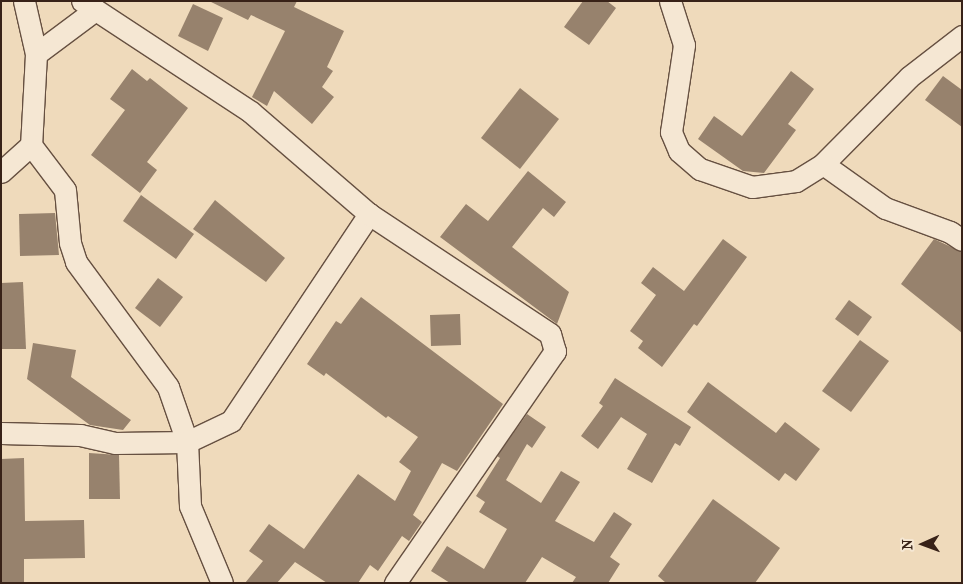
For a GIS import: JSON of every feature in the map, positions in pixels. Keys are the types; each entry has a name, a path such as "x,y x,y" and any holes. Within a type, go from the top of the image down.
{"street":[{"path":"24,1 36,54 31,145 65,190 70,243 76,262 168,387 187,442 190,506 222,583"},
{"path":"670,1 684,45 671,132 679,151 700,169 752,187 796,181 823,164 909,77 962,36"},
{"path":"36,54 88,6 251,112 369,214 550,334 556,351 396,583"},
{"path":"1,172 31,145"},
{"path":"823,164 885,208 950,232 962,240"},
{"path":"1,433 80,435 115,443 187,442 231,421 369,214"}],"building":[{"path":"209,1 297,1 294,7 344,31 327,67 333,71 322,87 334,97 312,124 274,91 267,106 252,97 285,31 251,15 248,20"},
{"path":"583,1 607,1 616,8 589,45 564,27"},
{"path":"193,4 223,18 208,51 178,36"},
{"path":"132,69 147,81 150,78 188,108 147,162 157,170 140,193 91,155 125,110 110,99"},
{"path":"791,71 814,89 788,124 796,130 764,173 743,171 698,139 714,116 742,136"},
{"path":"943,76 962,90 962,127 925,100"},
{"path":"520,88 559,119 520,169 481,138"},
{"path":"528,171 566,202 554,217 543,208 512,247 569,292 557,324 440,237 466,204 488,221"},
{"path":"141,195 194,234 176,259 123,221"},
{"path":"215,200 285,258 266,282 193,229"},
{"path":"55,213 59,255 20,256 19,214"},
{"path":"723,239 747,257 697,326 694,324 662,367 638,348 643,341 630,331 656,295 641,283 653,267 684,291"},
{"path":"934,239 962,252 962,333 901,284"},
{"path":"158,278 183,297 160,327 135,308"},
{"path":"23,282 26,349 1,349 1,283"},
{"path":"361,297 503,404 457,471 442,463 413,515 422,522 409,541 402,536 378,571 370,565 358,583 327,583 295,562 277,583 245,583 263,561 249,551 269,524 304,549 358,474 395,501 411,471 399,462 418,437 388,416 386,418 326,373 324,376 307,364 336,321 341,324"},
{"path":"849,300 872,317 858,336 835,319"},
{"path":"460,314 461,345 431,346 430,315"},
{"path":"860,340 889,361 851,412 822,391"},
{"path":"33,343 76,350 71,377 131,420 123,430 90,425 27,379"},
{"path":"615,378 691,427 680,446 675,443 652,483 627,469 647,434 621,417 598,449 581,436 603,406 599,403"},
{"path":"708,382 776,433 785,422 820,449 796,481 785,473 779,481 687,412"},
{"path":"527,414 546,427 532,448 527,444 506,480 541,503 561,471 580,482 555,521 594,542 614,512 632,524 610,557 620,564 608,583 572,583 576,577 542,557 525,583 450,583 431,571 447,546 484,569 507,529 479,512 485,502 476,496 500,458 497,456"},
{"path":"89,453 119,455 120,499 89,499"},
{"path":"24,458 25,521 84,520 85,558 24,559 24,583 1,583 1,459"},
{"path":"713,499 780,548 755,583 666,583 658,576"}]}
